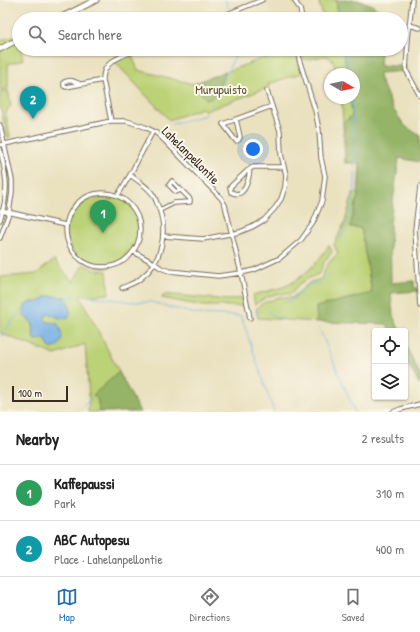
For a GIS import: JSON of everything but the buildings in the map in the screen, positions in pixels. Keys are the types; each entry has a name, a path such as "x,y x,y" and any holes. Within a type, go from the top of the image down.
{"main road":[{"path":"72,12 96,0"},
{"path":"1,48 12,42"}],"street":[{"path":"232,12 262,0"},
{"path":"294,0 301,12"},
{"path":"408,40 412,0"},
{"path":"409,25 420,28"},
{"path":"111,121 102,76 106,68 113,60 123,56"},
{"path":"134,252 160,268 169,271 218,276 254,270 280,258 301,240 313,223 322,201 325,176 321,158 319,130 315,110 299,56"},
{"path":"407,56 406,70 420,96"},
{"path":"80,84 102,80"},
{"path":"164,236 203,239 231,234 252,227 264,220 275,208 281,199 285,187 286,175 281,154 280,131 267,91"},
{"path":"236,119 240,137 239,140 236,141 223,124 236,119 272,106"},
{"name":"Lahelanpellontie","path":"2,144 111,121 127,121 153,131 162,138 221,198 226,205 250,318"},
{"path":"0,125 2,144 12,180 12,192 8,213 0,238"},
{"path":"118,195 153,131"},
{"path":"0,149 6,181 5,201 0,220"},
{"path":"250,169 248,183 242,191 239,194 231,192 230,186 250,169 253,167 284,167"},
{"path":"122,288 141,279 154,263 159,254 164,236 164,228 160,210 152,193 130,175"},
{"path":"420,186 415,230 420,306"},
{"path":"160,210 174,203 190,202 190,199 181,190"},
{"path":"95,194 118,195 135,209 140,219 141,230 139,242 134,252 125,260 106,268 96,268 86,264 73,253 68,244 65,225 69,214 82,198 95,194"},
{"path":"1,212 65,225"},
{"path":"393,412 402,408 420,404"}],"green space":[{"path":"318,0 336,0 338,12 322,12"},
{"path":"336,0 357,0 373,5 379,12 338,12"},
{"path":"12,37 12,56 22,56 23,60 8,64 8,88 0,90 0,40"},
{"name":"Murupuisto","path":"127,56 132,56 138,70 193,84 269,56 299,56 299,64 302,73 268,84 269,87 206,111 202,108 169,120 115,62"},
{"path":"302,56 325,56 307,60 302,58"},
{"path":"325,56 344,56 346,68 335,68 332,60"},
{"path":"344,56 381,56 380,66 406,66 405,71 379,73 379,77 393,109 405,126 420,136 420,162 399,158 390,223 391,283 414,281 414,287 417,288 418,291 391,293 393,316 399,328 389,328 387,324 317,322 316,307 372,293 361,228 350,227 358,196 360,163 345,163 343,123 352,116 351,104 360,104 360,68 346,68"},
{"path":"226,71 216,94 211,99 206,99 193,84"},
{"path":"8,90 11,106 8,108 6,114 10,137 7,137 0,105 0,92"},
{"path":"351,104 352,116 343,123 342,105"},
{"path":"353,193 359,193 350,227 361,228 372,293 316,307 317,322 258,318 256,309 263,303 279,297 292,298 310,282 321,279 327,265 338,253 334,245 345,222"},
{"path":"116,195 126,200 134,207 138,216 140,226 136,246 130,255 115,265 104,268 91,266 80,260 72,250 66,233 66,222 79,201 84,198 86,197 88,201 100,198 113,199"},
{"path":"329,245 332,252 324,262 319,274 300,283 289,294 271,296 255,305 253,295 283,287 297,280 315,263"},
{"path":"54,260 73,282 83,265 95,270 107,271 109,294 80,296 119,372 94,395 98,400 99,412 88,412 89,397 85,344 55,355 0,333 0,277 36,274","holes":["48,296 67,297 70,312 60,319 57,316 50,314 46,315 46,321 56,323 49,347 47,340 37,340 33,337 32,324 24,314 25,306 31,302 41,301"]},
{"path":"164,294 228,300 241,298 243,306 202,306 162,298"},
{"path":"408,349 420,373 420,385 408,364"},
{"path":"119,372 140,412 99,412 98,400 93,395"}],"water":[{"path":"48,296 67,297 70,312 69,317 66,319 49,314 46,315 46,321 58,324 62,335 61,342 52,349 44,339 34,340 33,324 24,315 26,304 30,302 38,302"}],"waterway":[{"path":"225,0 229,9"},
{"path":"339,7 339,12"},
{"path":"216,96 235,56"},
{"path":"346,56 347,68"},
{"path":"352,104 355,168"},
{"path":"172,124 206,115"},
{"path":"340,240 348,223 354,199 355,172"},
{"path":"282,303 297,297 310,284 320,283 329,274"},
{"path":"67,298 76,295"},
{"path":"83,295 132,302 151,302 197,314 241,316 274,412"},
{"path":"0,337 21,310"},
{"path":"256,312 260,311"},
{"path":"268,311 275,317 284,319"},
{"path":"319,328 355,412"},
{"path":"77,412 93,397"}],"place":[{"name":"ABC Autopesu","path":"33,119"},
{"name":"Kaffepaussi","path":"103,233"}]}
